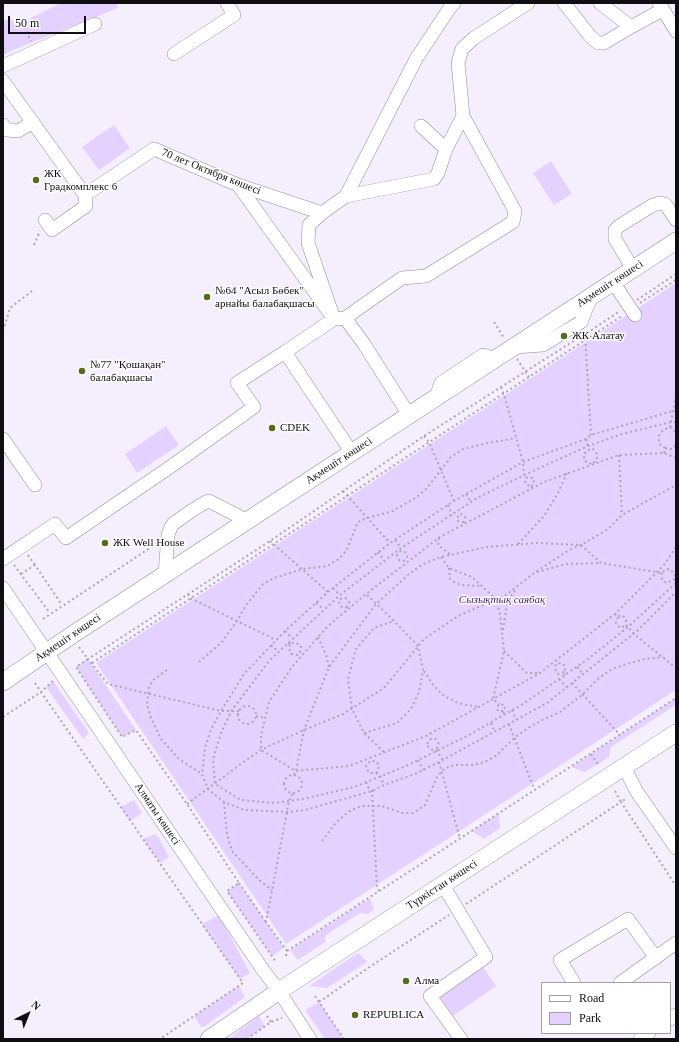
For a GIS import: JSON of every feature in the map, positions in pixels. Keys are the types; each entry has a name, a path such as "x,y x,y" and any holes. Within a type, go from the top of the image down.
{"main road":[{"name":"Ақмешіт көшесі","path":"3,682 165,574 676,241"},
{"name":"Түркістан көшесі","path":"209,1039 279,991 676,734"}],"street":[{"path":"174,54 234,15 227,3"},
{"path":"346,196 416,60 454,3"},
{"path":"5,557 55,524 66,538 173,465 254,407 236,383 340,319 402,278 426,276 513,222 515,210 463,116 458,63 462,49 474,38 528,3"},
{"path":"564,3 590,36 598,43 604,43 661,7 676,31"},
{"path":"600,3 630,27"},
{"path":"3,66 94,24"},
{"path":"3,80 85,195 86,206 52,230 45,220"},
{"path":"340,319 308,243 309,225 322,213 346,196 434,179 438,173 446,150 463,116"},
{"path":"3,141 33,122"},
{"path":"3,125 6,130 18,131"},
{"path":"421,126 446,150"},
{"name":"70 лет Октября көшесі","path":"85,195 154,149 238,185 322,213"},
{"path":"238,185 340,319 364,344 409,415"},
{"path":"633,269 615,239 615,230 619,226 660,203 665,204 676,220"},
{"path":"613,282 632,310"},
{"path":"285,352 352,453"},
{"path":"3,440 35,485"},
{"path":"165,574 168,535 173,524 206,502 208,501 248,521"},
{"name":"Алматы көшесі","path":"3,588 279,991 310,1039"},
{"path":"624,767 637,792 676,848"},
{"path":"443,885 486,957 430,996 461,1039"},
{"path":"573,982 560,960 628,919 656,958"},
{"path":"621,982 676,943"}],"path":[{"path":"24,27 36,51"},
{"path":"287,951 239,883 136,730 122,737 76,667 270,541 424,436 585,334 632,310 676,274"},
{"path":"91,663 676,280"},
{"path":"3,331 10,308 32,291"},
{"path":"494,322 512,347 528,376"},
{"path":"585,334 591,435"},
{"path":"501,387 524,462 525,474 534,480 532,487"},
{"path":"670,427 676,396"},
{"path":"674,410 591,435 586,439 524,462 454,501 390,543 328,592 285,631 244,674 221,711 211,729 205,748 202,774 208,789 224,802 244,810 288,812 305,810 372,791 423,770 547,703 634,634 676,592"},
{"path":"215,784 213,759 221,733 232,710 269,661 289,644 293,638 338,596 384,560 457,511 471,502 525,474 588,446 622,434 676,422"},
{"path":"670,427 676,432"},
{"path":"670,427 663,430 659,436 659,444 665,448 672,449 676,445"},
{"path":"424,436 429,442 454,501"},
{"path":"199,662 222,642 246,605 263,584 274,578 302,569 327,566 339,559 346,551 358,522 393,511 417,498 451,457 463,449 516,438"},
{"path":"586,439 589,450"},
{"path":"664,453 665,448"},
{"path":"593,449 597,454 597,458 593,464 588,463 584,459 584,454 593,449"},
{"path":"261,750 261,735 269,702 292,667 302,655 328,626 348,608 406,561 440,537 532,487 619,455 664,453 676,458"},
{"path":"619,455 622,515"},
{"path":"517,545 544,516 558,493 567,473"},
{"path":"528,477 526,478 525,483 532,487"},
{"path":"187,804 261,750 352,709 384,688 424,639 458,616 506,595 534,573 569,550 581,545 608,529 622,515 676,485"},
{"path":"343,491 390,543"},
{"path":"466,494 471,502"},
{"path":"448,505 452,515"},
{"path":"457,511 459,514 464,514 464,523"},
{"path":"459,514 457,519 458,522 464,523"},
{"path":"43,619 168,535"},
{"path":"440,537 438,545 450,555"},
{"path":"395,540 401,549 406,553 406,561"},
{"path":"270,541 328,592"},
{"path":"294,775 304,730 329,667 376,604 408,575 423,564 441,557 486,546 538,543 581,545 601,563"},
{"path":"261,750 296,771 349,766 428,735 540,673 555,663 615,614 664,565 676,547"},
{"path":"401,549 398,554 398,559 406,561"},
{"path":"378,552 384,560"},
{"path":"5,557 21,574 50,613"},
{"path":"441,557 449,568 450,579 454,582 461,585 481,586"},
{"path":"534,573 566,564 601,563 662,573 669,569 674,574 675,581"},
{"path":"21,574 35,565 63,605"},
{"path":"449,568 472,577 496,599 500,614 504,651 493,699"},
{"path":"662,573 661,577 663,581 667,583 675,581"},
{"path":"555,663 556,672 558,674 564,673 577,666 627,626 675,581"},
{"path":"502,631 510,596 520,584"},
{"path":"333,588 340,599 340,606 342,608 348,608"},
{"path":"188,594 190,598 276,640"},
{"path":"364,733 397,723 411,709 419,692 423,670 418,646 366,594"},
{"path":"340,599 347,599 349,602 348,608"},
{"path":"316,603 323,609"},
{"path":"615,614 618,617"},
{"path":"618,617 621,615 624,616 627,626 634,634 676,668"},
{"path":"618,617 616,623 618,626 621,628 627,626"},
{"path":"384,752 364,733 352,709 348,679 356,649 374,628 394,621"},
{"path":"285,631 293,638"},
{"path":"318,637 326,655 329,667"},
{"path":"289,644 299,644 301,650 300,653 302,655"},
{"path":"289,644 291,654 297,655 300,653"},
{"path":"271,645 279,652"},
{"path":"79,647 108,684 221,711 239,711"},
{"path":"504,651 527,673 540,673"},
{"path":"322,841 334,825 348,812 361,806 382,806 402,813 413,813 425,805 437,777 442,771 454,765 473,765 485,762 497,755 514,738 542,720 560,712 582,695 599,678 612,669 645,659 663,657"},
{"path":"215,784 241,800 274,803 303,799 354,787 418,760 467,736 504,715 559,679 565,670 564,664 555,663"},
{"path":"577,666 583,674"},
{"path":"168,670 153,680 149,687 147,704 151,718 161,739 179,759 202,774"},
{"path":"423,670 434,686 444,696 458,702 478,707"},
{"path":"559,679 566,688"},
{"path":"3,717 41,692 53,682"},
{"path":"572,683 620,735"},
{"path":"35,684 243,983 160,1039"},
{"path":"286,956 287,951 676,698"},
{"path":"493,699 499,704 504,705 504,715"},
{"path":"499,704 498,711 503,711"},
{"path":"244,706 251,707 256,716 255,720 250,724 242,723 238,718 239,711 244,706"},
{"path":"512,710 516,720"},
{"path":"256,716 265,718"},
{"path":"491,723 495,732"},
{"path":"509,724 533,786 536,790"},
{"path":"428,735 431,739 434,738 438,741 439,744 436,750"},
{"path":"431,739 428,741 428,746 436,750 443,760"},
{"path":"591,753 598,764"},
{"path":"371,757 372,761"},
{"path":"418,760 423,770"},
{"path":"376,773 379,765 375,761 367,763 366,769 370,773 376,773 380,776 384,785"},
{"path":"439,762 460,839"},
{"path":"294,775 300,778 302,785 299,791 293,793 287,790 284,784 288,777 294,775"},
{"path":"366,782 372,791 377,888 379,891"},
{"path":"615,791 676,886"},
{"path":"319,1002 378,961 637,792"},
{"path":"266,922 289,801 293,793"},
{"path":"224,802 227,835 232,852 258,880 272,890"},
{"path":"239,883 227,891 276,962"},
{"path":"315,996 344,1039"},
{"path":"267,1016 271,1022"},
{"path":"247,1039 271,1022 282,1018"}],"green space":[{"path":"61,3 116,3 118,8 3,54 3,21 12,19 15,26"},
{"path":"114,125 130,148 99,170 82,147"},
{"path":"551,161 572,194 554,205 533,173"},
{"name":"Сызықтық саябақ","path":"676,283 676,690 286,944 96,663"},
{"path":"166,426 179,445 137,473 125,454"},
{"path":"88,659 136,730 122,737 76,667"},
{"path":"53,681 89,733 83,739 46,687"},
{"path":"676,698 676,705 611,747 609,757 585,772 571,767"},
{"path":"134,800 142,813 130,821 121,807"},
{"path":"499,813 500,828 484,839 472,831"},
{"path":"155,834 159,838 169,857 160,863 143,839"},
{"path":"239,883 284,948 272,956 227,891"},
{"path":"370,898 374,910 367,914 360,913 326,935 325,942 298,960 290,950"},
{"path":"219,915 250,973 240,979 202,924"},
{"path":"356,954 360,954 367,962 327,988 309,986"},
{"path":"483,967 496,986 453,1016 439,996"},
{"path":"239,986 245,997 205,1026 201,1027 194,1016"},
{"path":"319,1002 344,1039 325,1039 305,1010"},
{"path":"259,1016 265,1026 247,1039 229,1039"}],"place":[{"name":"ЖК Градкомплекс 6","path":"36,180"},
{"name":"№64 \"Асыл Бөбек\" арнайы балабақшасы","path":"207,297"},
{"name":"ЖК Алатау","path":"564,336"},
{"name":"№77 \"Қошақан\" балабақшасы","path":"82,371"},
{"name":"CDEK","path":"272,428"},
{"name":"ЖК Well House","path":"105,543"},
{"name":"Алма","path":"406,981"},
{"name":"REPUBLICA","path":"355,1015"}]}
